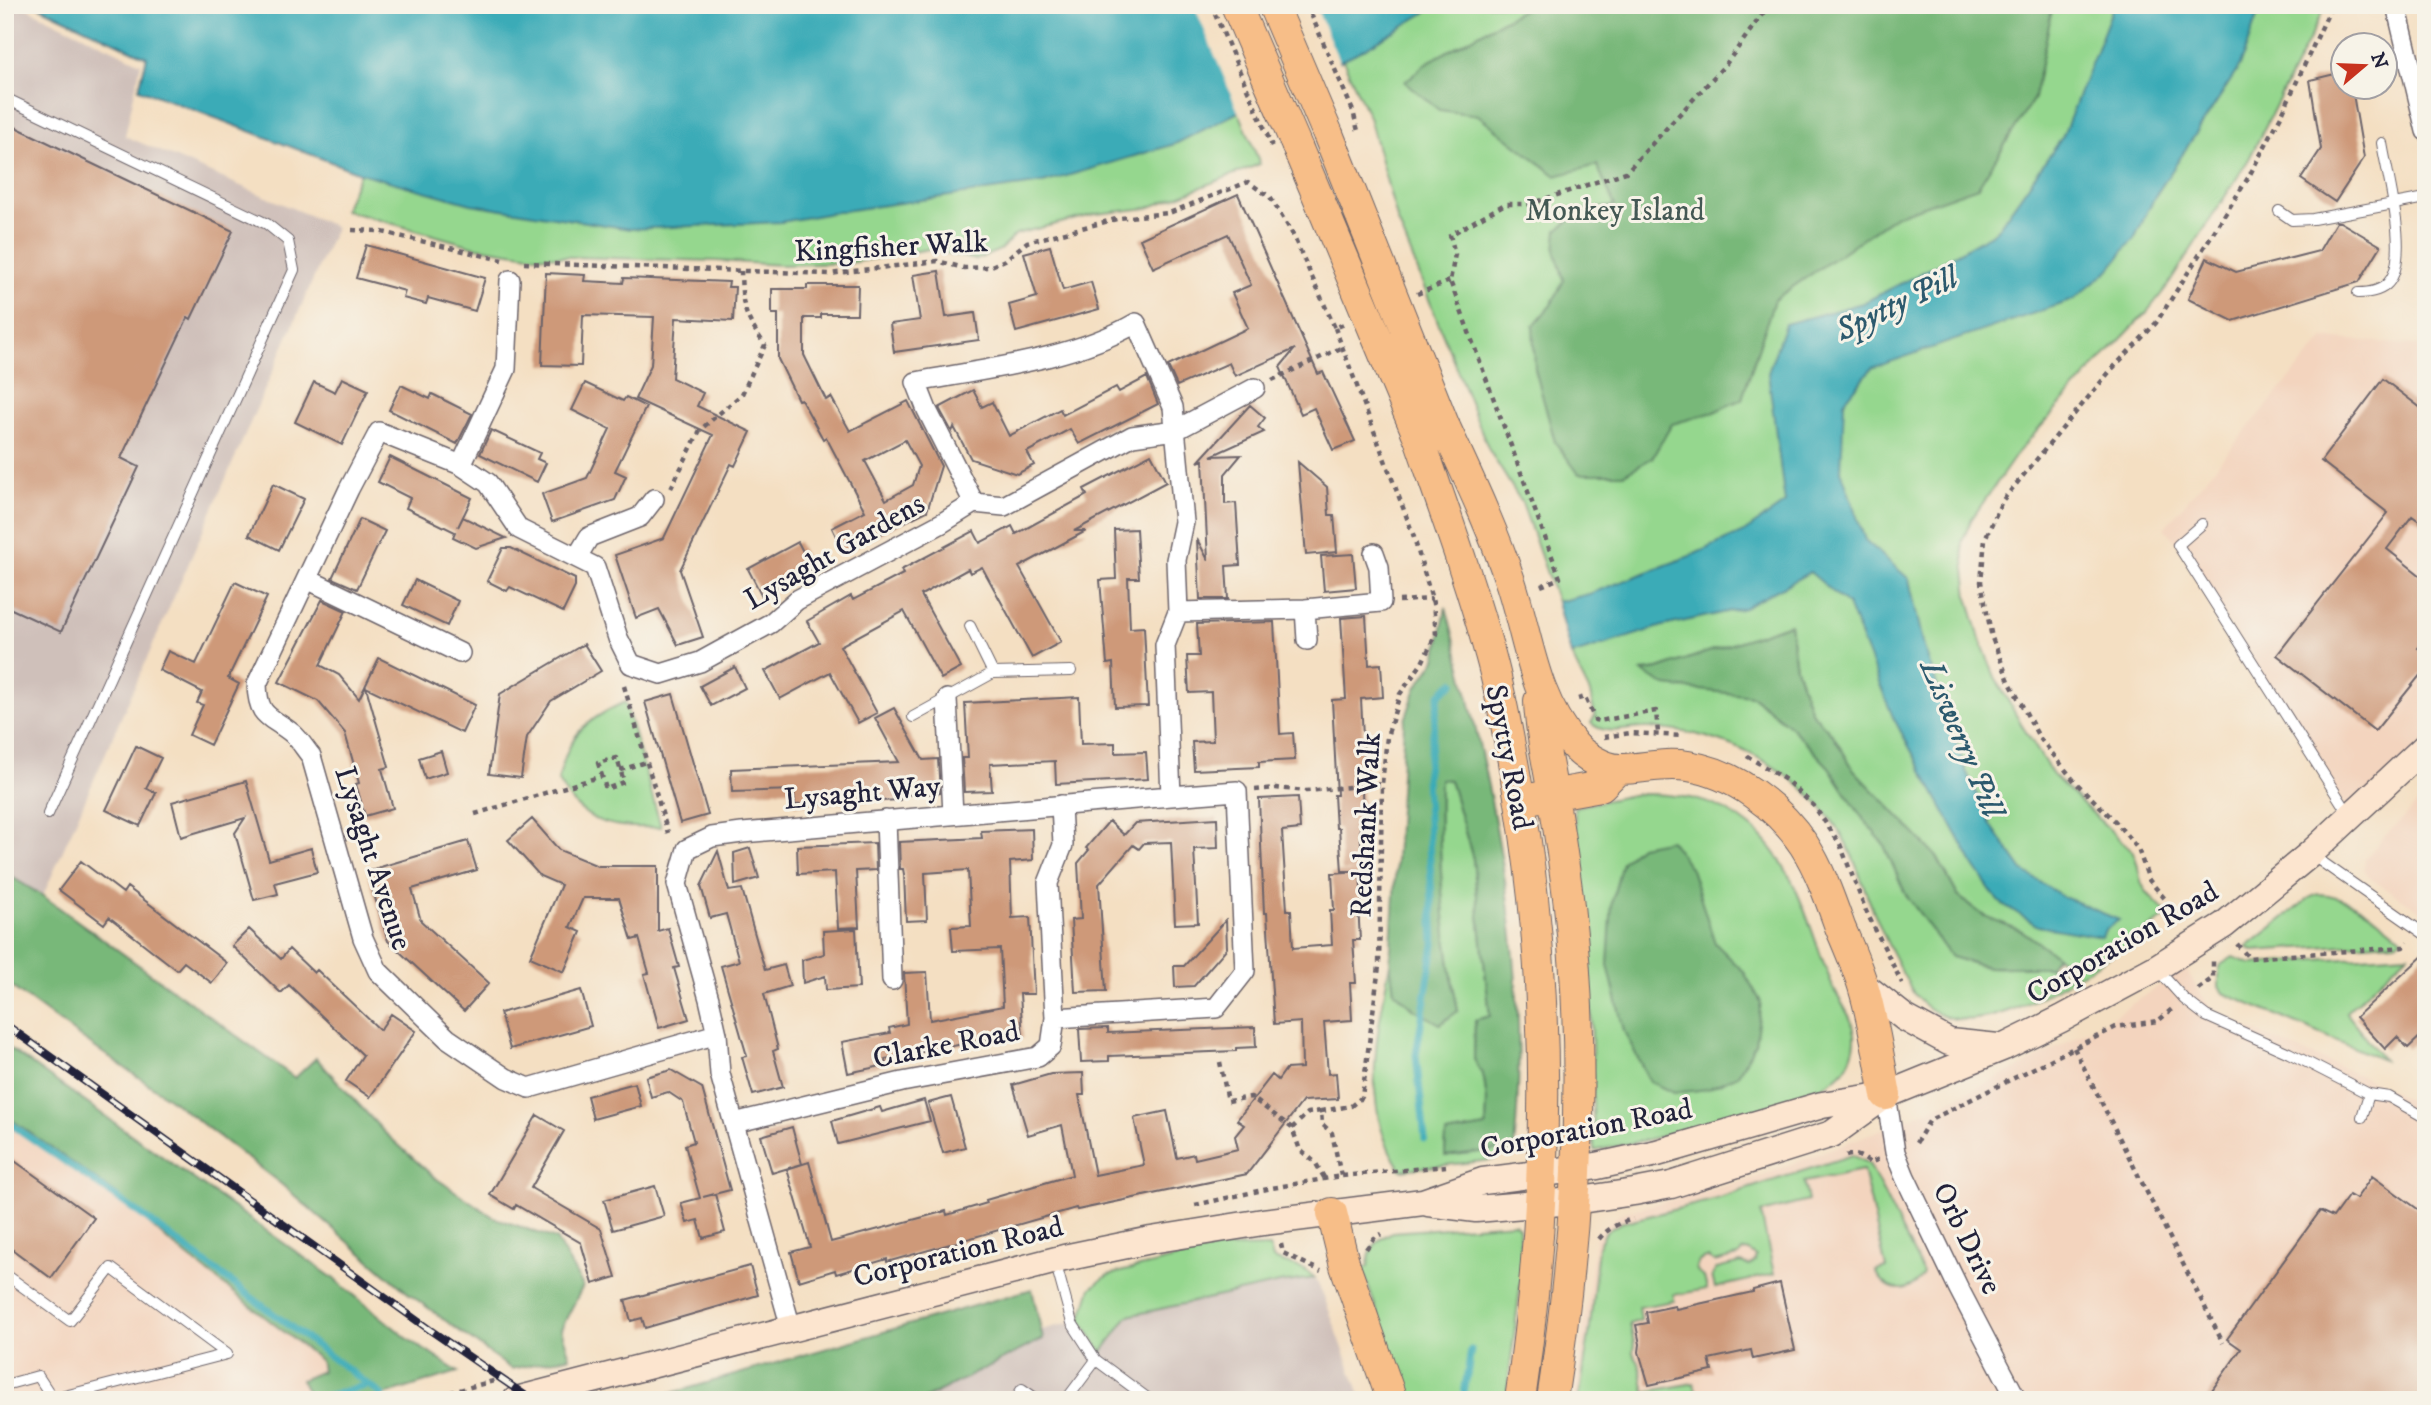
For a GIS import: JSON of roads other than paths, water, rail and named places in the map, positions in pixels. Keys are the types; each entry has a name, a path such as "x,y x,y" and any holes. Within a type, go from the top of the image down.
{"main road":[{"name":"Spytty Road","path":"1236,5 1298,149 1432,433 1457,547 1490,655 1520,801 1536,913 1545,1105 1539,1243 1520,1400"},
{"path":"1273,5 1328,134 1432,433 1489,521 1512,586 1538,686 1540,728 1553,795 1569,907 1579,1098 1569,1262 1552,1400"},
{"path":"1538,686 1557,724 1588,757 1617,770 1650,765 1689,766 1724,777 1755,794 1785,820 1804,845 1821,877 1863,985 1886,1095"},
{"path":"1520,801 1601,786 1617,770"},
{"path":"1332,1213 1345,1266 1392,1400"}],"street":[{"path":"2396,5 2422,98 2426,131"},
{"path":"461,465 506,369 510,280"},
{"path":"1171,796 1165,645 1178,612 1176,560 1184,522 1176,429 1173,407 1136,323 1111,338 1014,364 916,382 927,410 974,503 1003,506 1132,436 1176,429 1255,388"},
{"name":"Lysaght Avenue","path":"631,664 618,638 596,567 519,529 488,483 461,465 379,432 257,684 258,704 271,720 295,735 311,756 363,938 378,971 447,1038 506,1078 529,1088 717,1034"},
{"path":"577,556 589,537 640,517 654,499"},
{"name":"Lysaght Gardens","path":"631,664 661,674 700,662 771,623 797,600 942,523 974,503"},
{"path":"1178,612 1306,609 1381,602 1379,567 1374,553"},
{"path":"307,579 460,653"},
{"path":"1306,609 1307,640"},
{"path":"947,699 953,814"},
{"name":"Corporation Road","path":"511,1389 791,1328 1054,1261 1151,1240 1423,1202 1483,1181 1576,1169 1657,1153 1822,1105 1886,1095 2004,1047 2164,963 2214,946 2248,906 2310,854 2426,746"},
{"name":"Lysaght Way","path":"791,1328 720,1074 717,1034 677,884 687,849 712,837 1237,791 1245,971 1230,991 1216,1007 1055,1018"},
{"name":"Clarke Road","path":"734,1123 902,1082 1038,1057 1051,1046 1055,1018 1048,883 1063,845 1061,805"},
{"path":"886,820 892,980"},
{"path":"1863,985 1905,1018 1949,1042 2004,1047"},
{"name":"Corporation Road","path":"1423,1202 1476,1209 1574,1201 1671,1185 1832,1134 1886,1095"},
{"name":"Orb Drive","path":"1886,1095 1895,1152 1905,1177 2017,1400"}],"lane":[{"path":"5,98 267,224 288,241 294,270 48,814"},
{"path":"2358,293 2372,292 2388,285 2397,270 2400,248 2382,143"},
{"path":"2279,211 2292,220 2314,219 2426,198"},
{"path":"2202,524 2178,545 2351,816"},
{"path":"970,625 993,673"},
{"path":"913,718 993,673 1071,671"},
{"path":"2310,854 2422,932"},
{"path":"2164,963 2184,999 2206,1016 2289,1053 2370,1094 2389,1097 2426,1118"},
{"path":"2362,1117 2370,1094"},
{"path":"1054,1261 1072,1324 1096,1360 1150,1400"},
{"path":"5,1274 69,1321 111,1268 227,1354 53,1399 38,1376 5,1385"},
{"path":"1066,1400 1096,1360"},
{"path":"1015,1400 1022,1390 1038,1400"}],"water":[{"path":"36,5 1438,5 1364,49 1175,144 1043,183 781,222 630,229 471,204 360,173 139,89 147,57"},
{"name":"Spytty Pill","path":"2114,5 2261,5 2240,66 2154,198 2135,237 2109,270 2073,300 1872,368 1844,402 1841,470 1865,540 1909,579 1924,647 1966,771 1991,825 2024,872 2064,897 2119,920 2105,930 2102,937 2038,926 1998,901 1974,866 1893,717 1848,605 1810,572 1744,608 1663,626 1571,655 1557,602 1589,594 1690,556 1744,532 1785,503 1768,373 1785,324 1863,303 1996,231 2063,136"}],"waterway":[{"path":"1425,1139 1416,1055 1434,944 1426,777 1439,695 1454,682"},
{"path":"5,1120 140,1214 382,1395"},
{"path":"1463,1400 1471,1350"},
{"path":"312,1400 368,1385"}],"railway":[{"path":"5,1024 430,1330 532,1400"}],"park label":[{"name":"Monkey Island","path":"1615,210"}],"water label":[{"name":"Liswerry Pill","path":"1963,738"}]}
